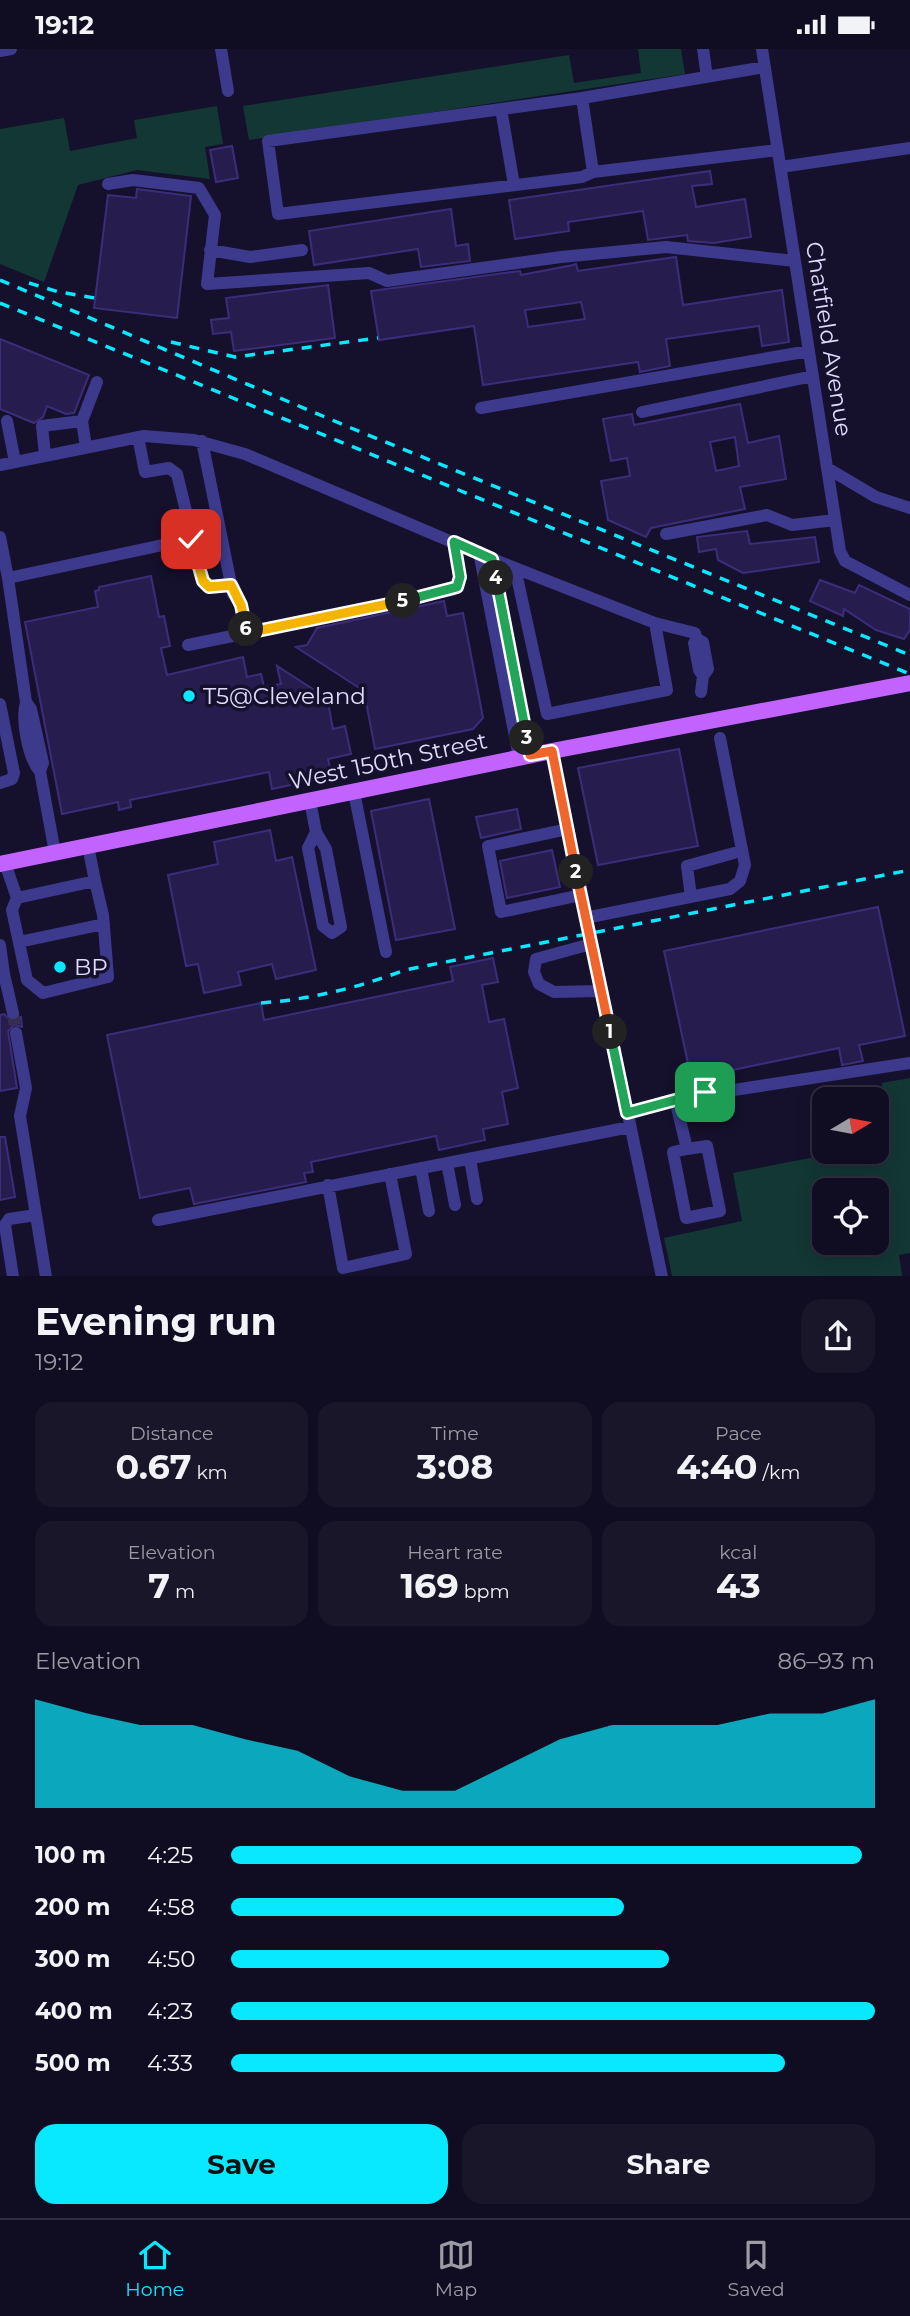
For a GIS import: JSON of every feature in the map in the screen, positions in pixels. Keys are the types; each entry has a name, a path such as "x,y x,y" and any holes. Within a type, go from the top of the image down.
{"main road":[{"name":"West 150th Street","path":"3,863 525,756 910,683"}],"street":[{"path":"0,51 10,49"},
{"path":"221,49 228,91"},
{"path":"703,49 706,77"},
{"name":"Chatfield Avenue","path":"762,49 840,551 845,561 910,595"},
{"path":"765,67 582,98 268,141 278,214 778,150"},
{"path":"582,98 593,172"},
{"path":"501,109 514,185"},
{"path":"781,167 910,148"},
{"path":"108,184 133,180 199,188 215,215 207,284 369,273 387,281 561,257 666,247 795,261"},
{"path":"211,250 250,257 302,250"},
{"path":"481,408 809,351"},
{"path":"642,412 813,376"},
{"path":"86,447 82,421 97,382"},
{"path":"7,421 15,461"},
{"path":"45,456 42,426 82,421"},
{"path":"138,437 145,472 169,468 177,474 191,539 206,585 214,588 231,585"},
{"path":"0,465 138,437 202,442 245,454 492,559 655,623 695,633 699,670 704,676 701,692"},
{"path":"202,442 231,585 241,605 247,633"},
{"path":"827,468 876,497 910,508"},
{"path":"666,534 768,515 792,525 835,520"},
{"path":"0,537 26,702 23,711 34,765 40,771 55,853"},
{"path":"8,578 191,539"},
{"path":"188,645 452,590 457,587 460,577 454,542"},
{"path":"479,552 498,622 525,756"},
{"path":"492,559 498,622"},
{"path":"515,568 547,714 667,690 655,623"},
{"path":"0,704 13,773 8,782 0,783"},
{"path":"585,918 730,889 740,881 745,865 720,738"},
{"path":"552,751 662,1276"},
{"path":"354,792 386,952"},
{"path":"310,801 316,832 326,849 341,927 332,933 323,926 308,848 316,832"},
{"path":"568,829 488,846 493,872 501,912 581,895"},
{"path":"3,863 16,898 12,910 27,980 43,993 108,977 109,962 104,924 88,846"},
{"path":"691,897 687,866 734,853"},
{"path":"16,898 95,881"},
{"path":"19,943 104,924"},
{"path":"591,944 536,960 534,972 539,984 554,992 601,991"},
{"path":"0,945 2,974 13,1013"},
{"path":"16,1033 26,1088 20,1116 46,1276"},
{"path":"627,1113 675,1099 910,1063"},
{"path":"675,1099 687,1149"},
{"path":"158,1220 630,1127"},
{"path":"707,1146 720,1211 685,1218 673,1152 687,1149 707,1146"},
{"path":"470,1159 477,1199"},
{"path":"447,1163 455,1205"},
{"path":"421,1168 429,1211"},
{"path":"328,1185 343,1268 406,1254 390,1174"},
{"path":"13,1276 5,1226 9,1219 36,1215"}],"green space":[{"path":"638,49 681,49 685,74 249,140 243,106 569,55 574,83 641,73"},
{"path":"217,106 223,144 205,147 210,179 137,170 78,185 44,282 0,264 0,129 64,118 70,151 137,138 134,120"},
{"path":"910,1078 910,1253 899,1255 902,1276 672,1276 664,1238 742,1221 733,1173 812,1158 812,1164 889,1164 889,1087 882,1087 882,1083"}],"building":[{"path":"232,146 238,178 216,182 210,150"},
{"path":"710,171 712,184 692,186 696,207 745,199 751,237 714,243 688,241 687,235 648,240 643,211 568,222 569,231 515,239 509,200"},
{"path":"137,189 191,196 177,318 94,308 108,195 136,198"},
{"path":"451,209 456,246 468,244 470,261 421,267 418,249 314,265 309,231"},
{"path":"676,257 683,305 782,290 789,342 762,346 759,326 666,339 670,366 640,372 638,362 483,385 474,326 379,340 371,291 520,271 521,275 576,264 578,271","holes":["581,302 585,319 528,327 525,310"]},
{"path":"328,285 335,338 234,351 231,332 213,334 211,320 229,318 226,298"},
{"path":"0,339 89,375 74,413 66,414 47,406 43,417 34,423 0,409"},
{"path":"740,404 748,443 779,436 786,479 740,487 745,509 651,528 646,537 608,520 601,481 630,476 627,458 611,461 603,419 632,414 634,425","holes":["735,437 739,466 716,471 710,442"]},
{"path":"747,531 750,544 815,537 819,562 743,573 718,560 716,549 699,552 697,537"},
{"name":"T5@Cleveland","path":"151,576 159,617 164,616 170,646 161,648 167,675 243,657 247,677 261,674 264,687 281,684 277,666 319,693 326,692 333,729 345,726 351,754 328,759 332,776 272,789 269,772 130,800 131,807 119,810 118,802 62,814 25,622 98,607 95,591 99,590 99,587"},
{"path":"820,580 855,593 859,585 910,609 910,630 904,639 876,630 844,609 843,616 810,601"},
{"path":"444,601 447,616 463,613 483,718 473,729 375,749 364,691 296,647 307,645 317,628"},
{"path":"679,749 698,846 598,865 578,768"},
{"path":"429,799 455,929 396,940 371,811"},
{"path":"517,809 521,829 481,838 476,817"},
{"path":"270,830 276,861 292,857 316,970 276,979 272,964 238,972 241,985 204,993 198,964 186,966 168,875 218,864 214,842"},
{"path":"552,850 560,887 507,898 500,861"},
{"path":"878,907 905,1036 859,1045 863,1061 842,1065 839,1048 713,1074 711,1064 689,1068 664,951"},
{"path":"493,958 498,982 482,985 489,1022 504,1019 518,1088 502,1092 508,1124 483,1129 485,1140 439,1150 436,1136 311,1162 313,1172 304,1173 306,1182 194,1204 190,1188 140,1198 107,1035 261,1003 264,1020 453,981 450,967"},
{"path":"4,1014 11,1021 21,1017 22,1027 14,1025 8,1031 17,1088 0,1091 0,1015"},
{"path":"0,1137 5,1137 15,1197 0,1200"}],"tunnel":[{"path":"13,1013 16,1033"}],"railway":[{"path":"0,280 351,428 910,655"},
{"path":"29,283 59,292 95,298"},
{"path":"0,303 910,674"},
{"path":"171,342 235,357 378,338"},
{"path":"261,1003 316,996 405,970 910,870"}],"place":[{"name":"T5@Cleveland","path":"189,696"},
{"name":"BP","path":"60,967"}],"route":[{"path":"191,539 203,581 209,587 231,585 233,594 241,605 247,633 452,590 460,583 454,542 492,559 530,755 552,751 627,1113 705,1092"}]}
